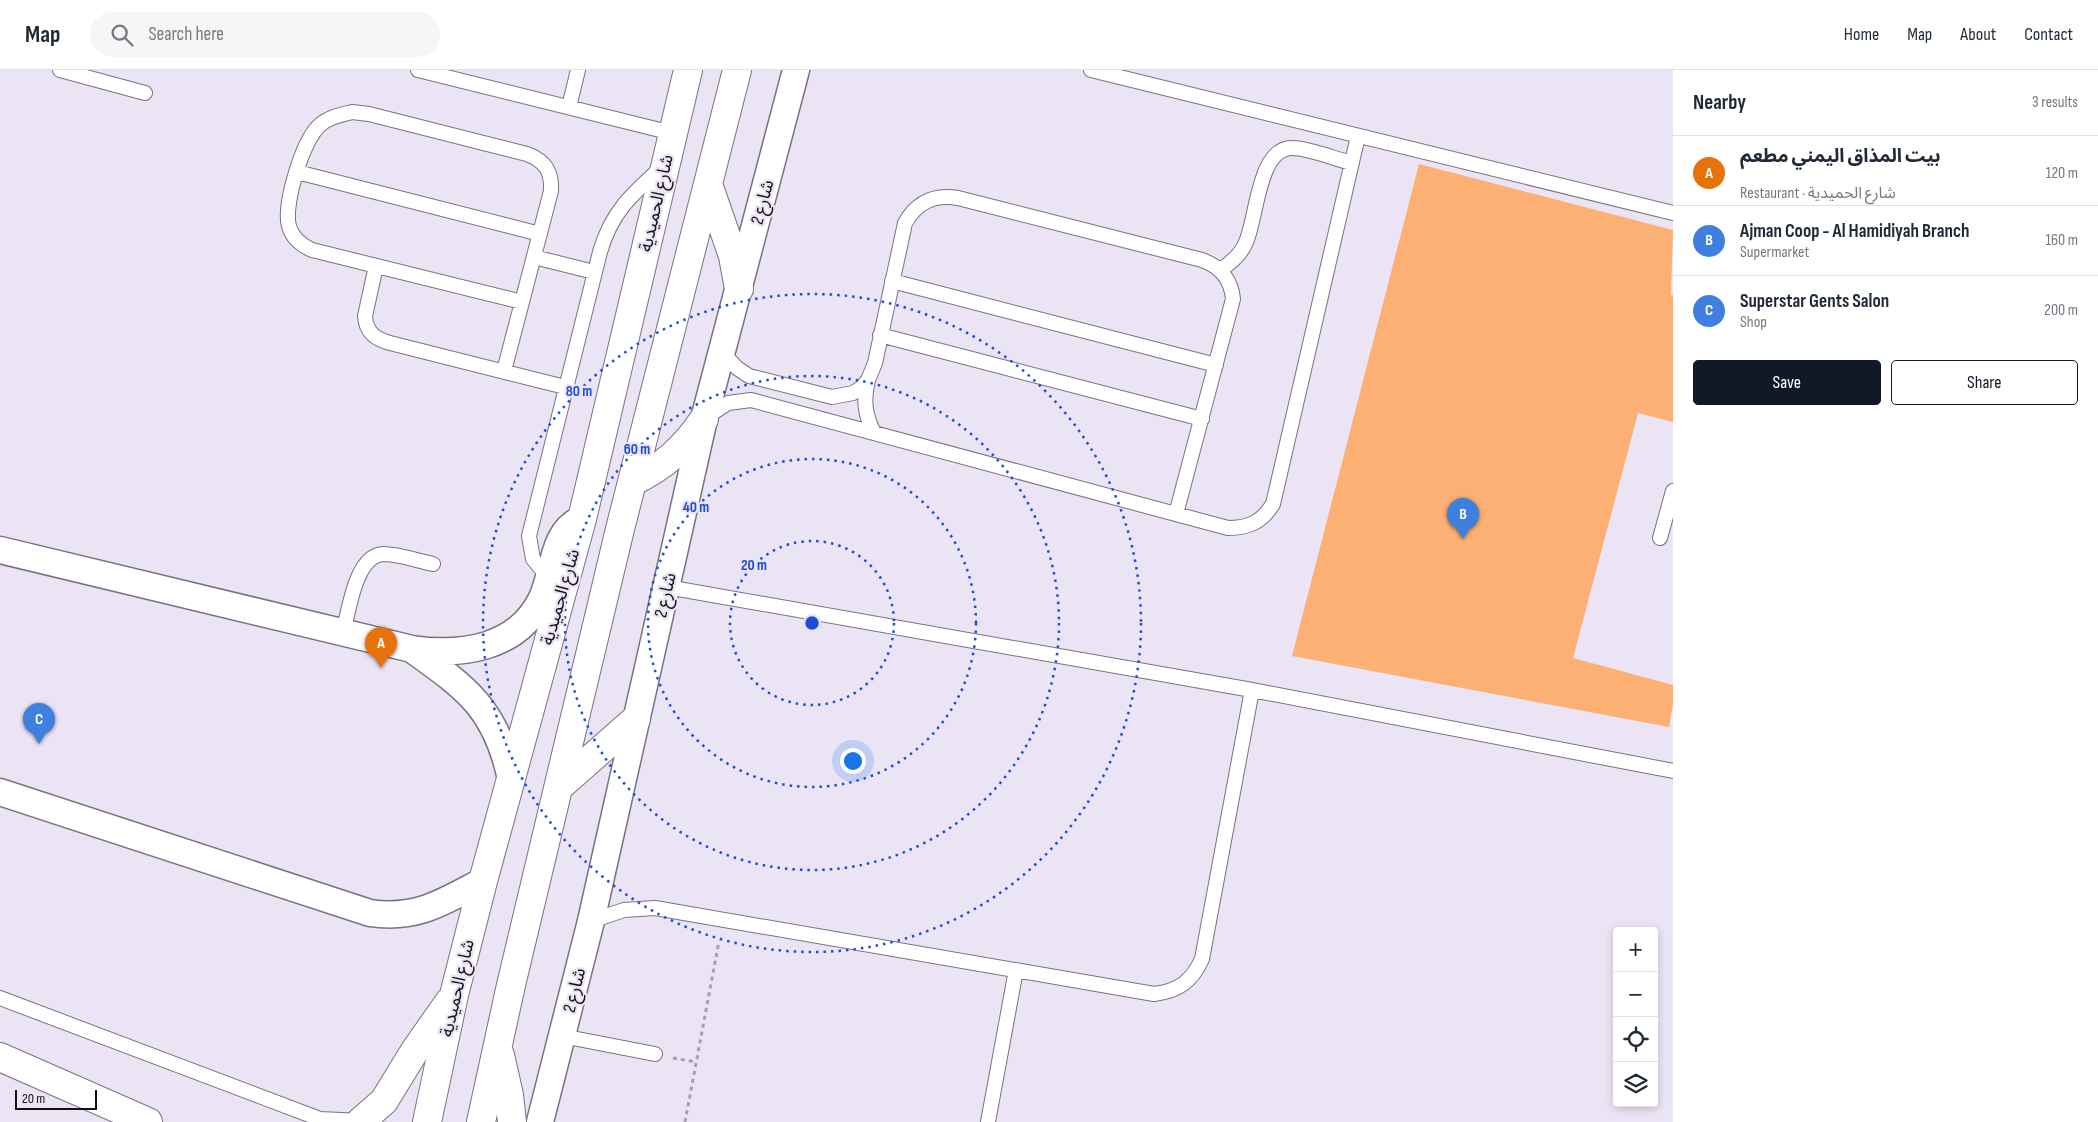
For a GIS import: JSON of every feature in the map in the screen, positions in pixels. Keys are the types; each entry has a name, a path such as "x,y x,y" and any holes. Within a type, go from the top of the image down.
{"street":[{"name":"شارع الحميدية","path":"427,1122 454,995 510,775 582,519 688,70"},
{"path":"482,1122 632,482 737,70"},
{"name":"شارع 2","path":"540,1122 591,922 704,419 796,70"},
{"path":"708,184 733,256 739,289"},
{"path":"632,482 667,462 688,442 704,419"},
{"path":"0,550 412,649 452,653 486,646 502,638 531,614 542,598 562,537 575,521 582,519"},
{"path":"412,649 457,682 484,709 496,730 510,775"},
{"path":"560,786 636,719"},
{"path":"0,792 370,913 401,915 431,909 483,881"},
{"path":"360,1122 384,1101 414,1052 454,995"},
{"path":"498,1048 505,1071 512,1122"},
{"path":"0,1057 142,1119 168,1122"}],"lane":[{"path":"60,70 145,93"},
{"path":"418,70 672,133"},
{"path":"569,107 578,70"},
{"path":"1090,70 1673,214"},
{"path":"504,371 540,234 551,190 552,179 547,167 538,159 369,114 352,112 335,116 320,124 308,138 297,172 287,216 289,227 294,237 302,245 312,250 522,302"},
{"path":"704,419 728,403 750,400 1228,528 1240,528 1261,520 1273,504 1358,136"},
{"path":"1220,270 1231,262 1246,244 1266,170 1275,154 1283,149 1300,149 1352,163"},
{"path":"548,577 533,559 529,536 594,272 604,237 620,207 665,165"},
{"path":"297,172 540,234"},
{"path":"874,433 864,402 868,380 905,223 910,214 927,200 948,196 1202,260 1220,270 1227,278 1233,299 1176,514"},
{"path":"534,256 594,272"},
{"path":"376,266 365,316 366,323 374,337 390,344 565,387"},
{"path":"892,281 1216,365"},
{"path":"880,335 1202,420"},
{"path":"722,352 737,368 749,376 832,397 854,393 868,380"},
{"path":"1660,538 1673,491"},
{"path":"343,633 361,569 370,559 384,554 433,564"},
{"path":"667,587 1252,690 1673,771"},
{"path":"591,922 624,910 639,907 655,908 1154,994 1177,988 1195,973 1202,959 1252,690"},
{"path":"988,1122 1016,970"},
{"path":"0,998 320,1118 360,1122"},
{"path":"562,1036 656,1054"}],"path":[{"path":"685,1122 722,920"}],"building":[{"path":"1419,164 1673,230 1671,295 1673,295 1673,422 1638,413 1573,658 1673,685 1673,704 1669,727 1292,656"}],"place":[{"name":"Ajman Coop - Al Hamidiyah Branch","path":"1463,539"},
{"name":"بيت المذاق اليمني مطعم","path":"381,668"},
{"name":"Superstar Gents Salon","path":"39,744"}]}
